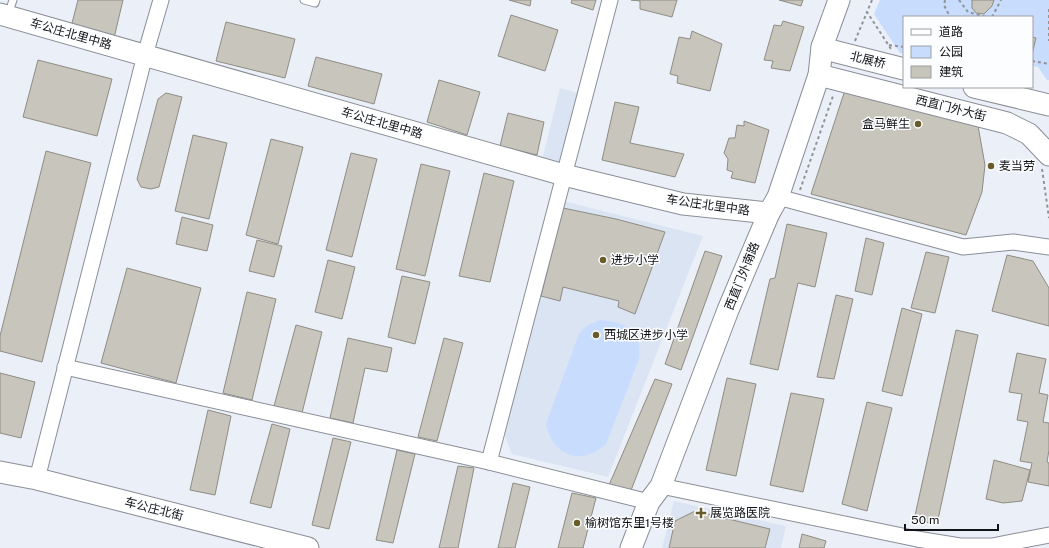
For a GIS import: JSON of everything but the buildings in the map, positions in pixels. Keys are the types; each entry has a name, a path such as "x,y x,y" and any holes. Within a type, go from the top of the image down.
{"street":[{"path":"37,479 145,55 161,0"},
{"path":"489,462 610,0"},
{"path":"827,49 838,0"},
{"path":"827,49 852,0"},
{"name":"车公庄北里中路","path":"7,10 145,55 564,175 683,204 780,204"},
{"name":"北展桥","path":"827,49 903,69"},
{"name":"西直门外南路","path":"631,548 649,502 661,486 728,310 780,204 827,49"},
{"name":"西直门外大街","path":"820,75 1007,123 1029,134 1045,159"},
{"path":"978,88 1049,104"},
{"path":"780,204 963,247 1012,242 1049,247"},
{"path":"65,367 489,462 649,502"},
{"name":"车公庄北街","path":"0,472 37,479 308,548"},
{"path":"661,486 916,543 960,546 992,546 1049,535"}],"lane":[{"path":"304,0 315,3 316,0"}],"path":[{"path":"872,0 867,12 893,51"},
{"path":"945,0 944,5 950,16"},
{"path":"959,0 968,12 982,16"},
{"path":"992,16 1000,0"},
{"path":"1049,9 1049,41"},
{"path":"889,45 903,47"},
{"path":"1033,61 1049,64"},
{"path":"780,204 835,92"},
{"path":"1045,159 1049,218"}],"shaded area":[{"path":"560,88 581,94 562,165 542,160"},
{"name":"西城区进步小学","path":"563,201 703,236 608,477 512,454 504,434"},
{"name":"展览路医院","path":"674,501 786,526 781,548 662,548"}],"green space":[{"path":"880,0 1049,0 1049,80 1047,80 1038,67 1033,66 1033,16 903,16 903,53 900,53 874,14"},
{"path":"600,320 618,323 631,330 638,341 640,349 639,359 606,444 597,451 587,455 569,455 555,444 546,424 579,334 586,326"}],"place":[{"name":"盒马鲜生","path":"918,124"},
{"name":"麦当劳","path":"991,166"},
{"name":"进步小学","path":"603,260"},
{"name":"西城区进步小学","path":"596,335"},
{"name":"展览路医院","path":"701,513"},
{"name":"榆树馆东里1号楼","path":"577,523"}]}
